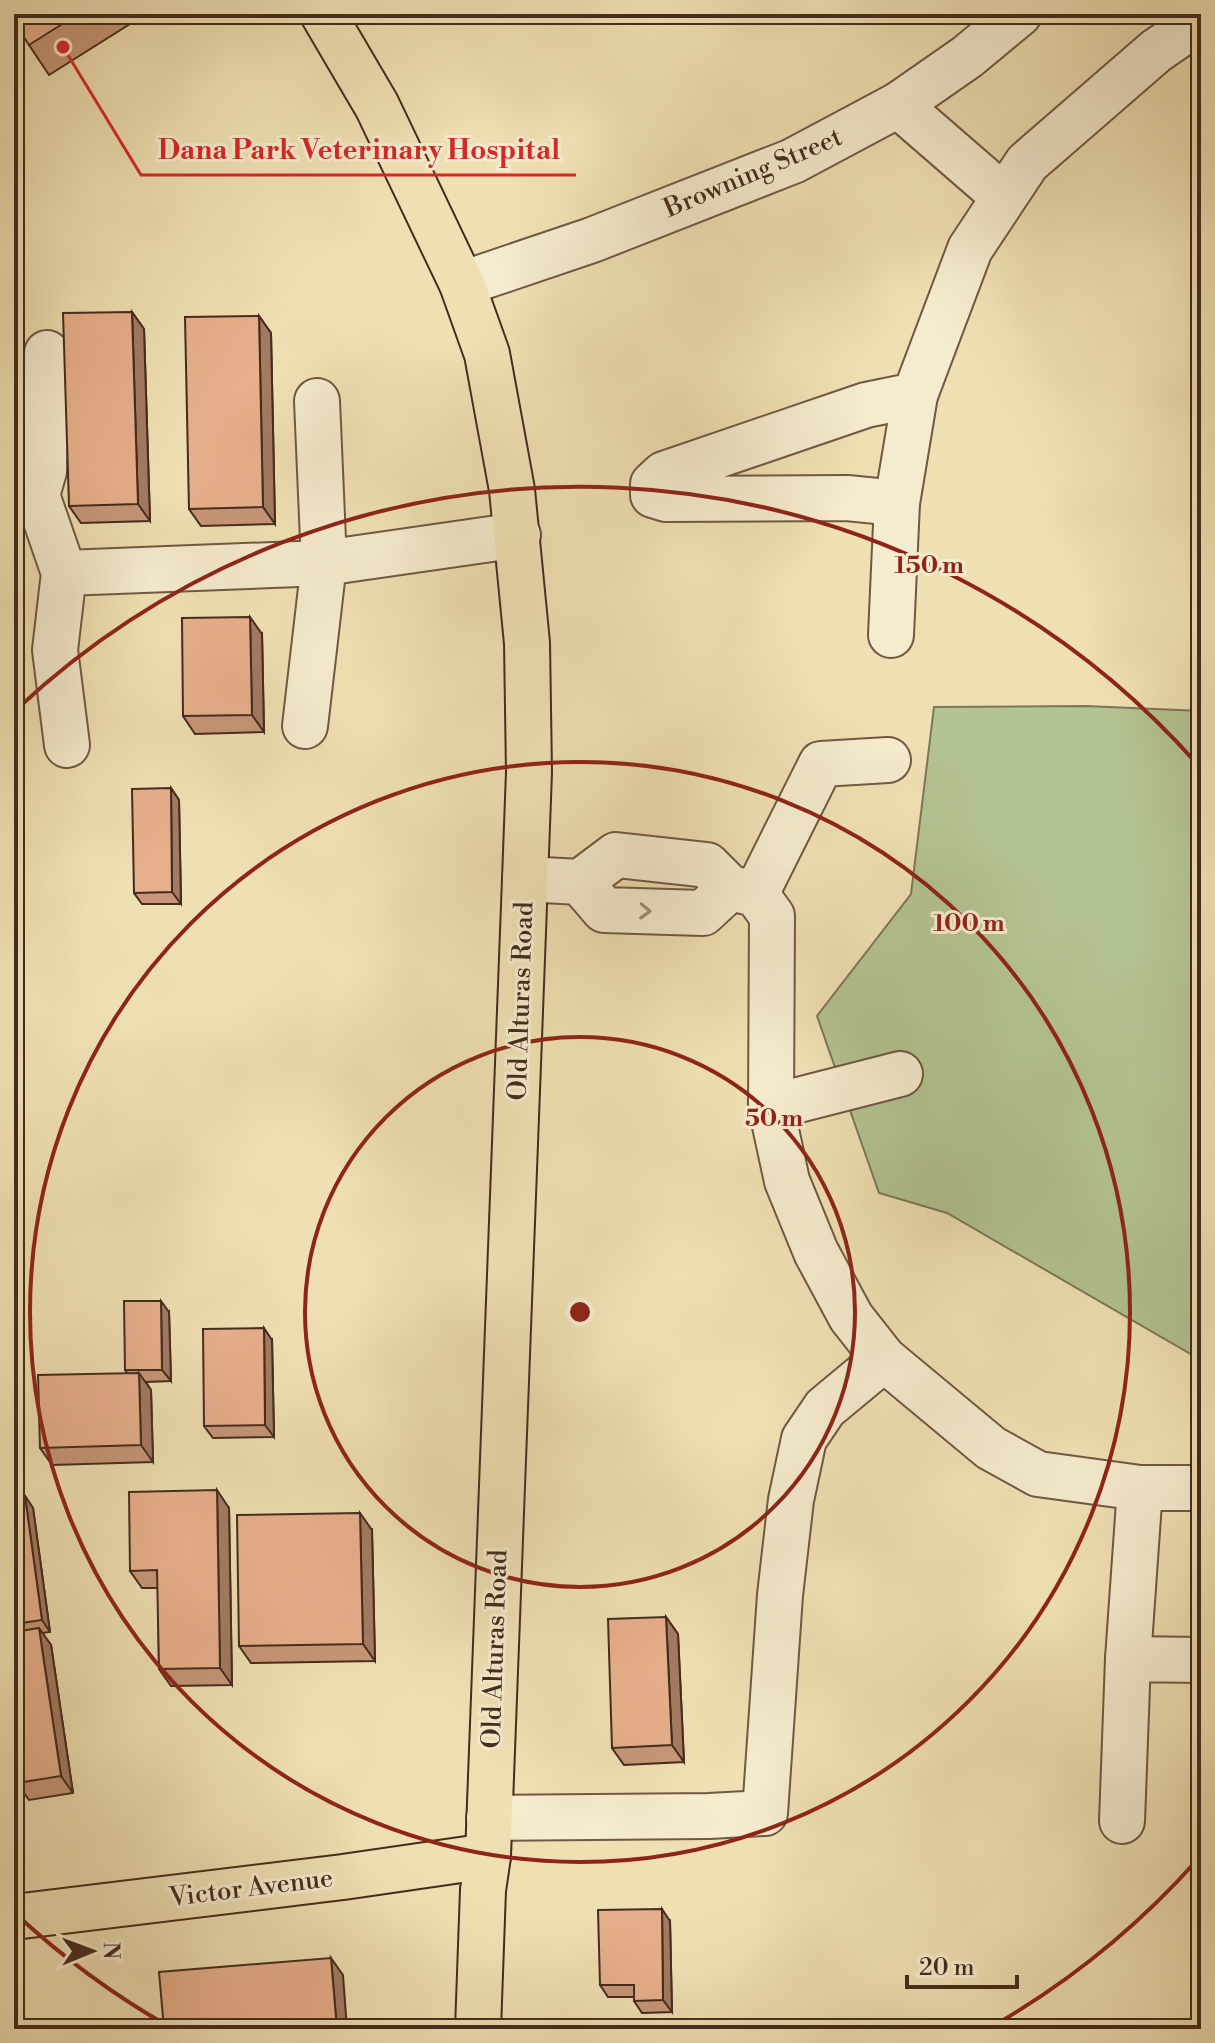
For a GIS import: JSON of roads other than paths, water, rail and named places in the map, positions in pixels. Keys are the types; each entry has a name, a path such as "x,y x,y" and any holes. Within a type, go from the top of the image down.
{"main road":[{"name":"Old Alturas Road","path":"323,14 377,106 462,284 487,354 518,535 529,690 525,879 489,1837 483,1890 478,2029"},
{"name":"Victor Avenue","path":"14,1917 343,1877 489,1837"}],"street":[{"name":"Browning Street","path":"462,284 592,240 793,161 898,105 967,57 1019,14"},
{"path":"891,635 897,503 915,395 970,249 1027,163 1156,51 1201,20"},
{"path":"898,105 1004,197"},
{"path":"47,353 44,471 26,496 64,573 55,650 67,745"},
{"path":"897,503 847,498 666,499 653,495 653,484 664,474 794,427 866,405 915,395"},
{"path":"305,726 324,563 317,401"},
{"path":"64,573 324,563 518,535"},
{"path":"525,879 580,882 604,910 703,913 743,891 821,764 888,760"},
{"path":"743,891 772,916 771,1107 787,1181 816,1252 851,1317 884,1359 991,1448 1038,1474 1140,1488 1201,1488"},
{"path":"771,1107 900,1074"},
{"path":"489,1837 765,1813 780,1595 791,1500 804,1439 825,1408 884,1359"},
{"path":"1122,1821 1128,1659 1140,1488"},
{"path":"1128,1659 1201,1660"}],"place":[{"name":"Dana Park Veterinary Hospital","path":"63,47"}]}
